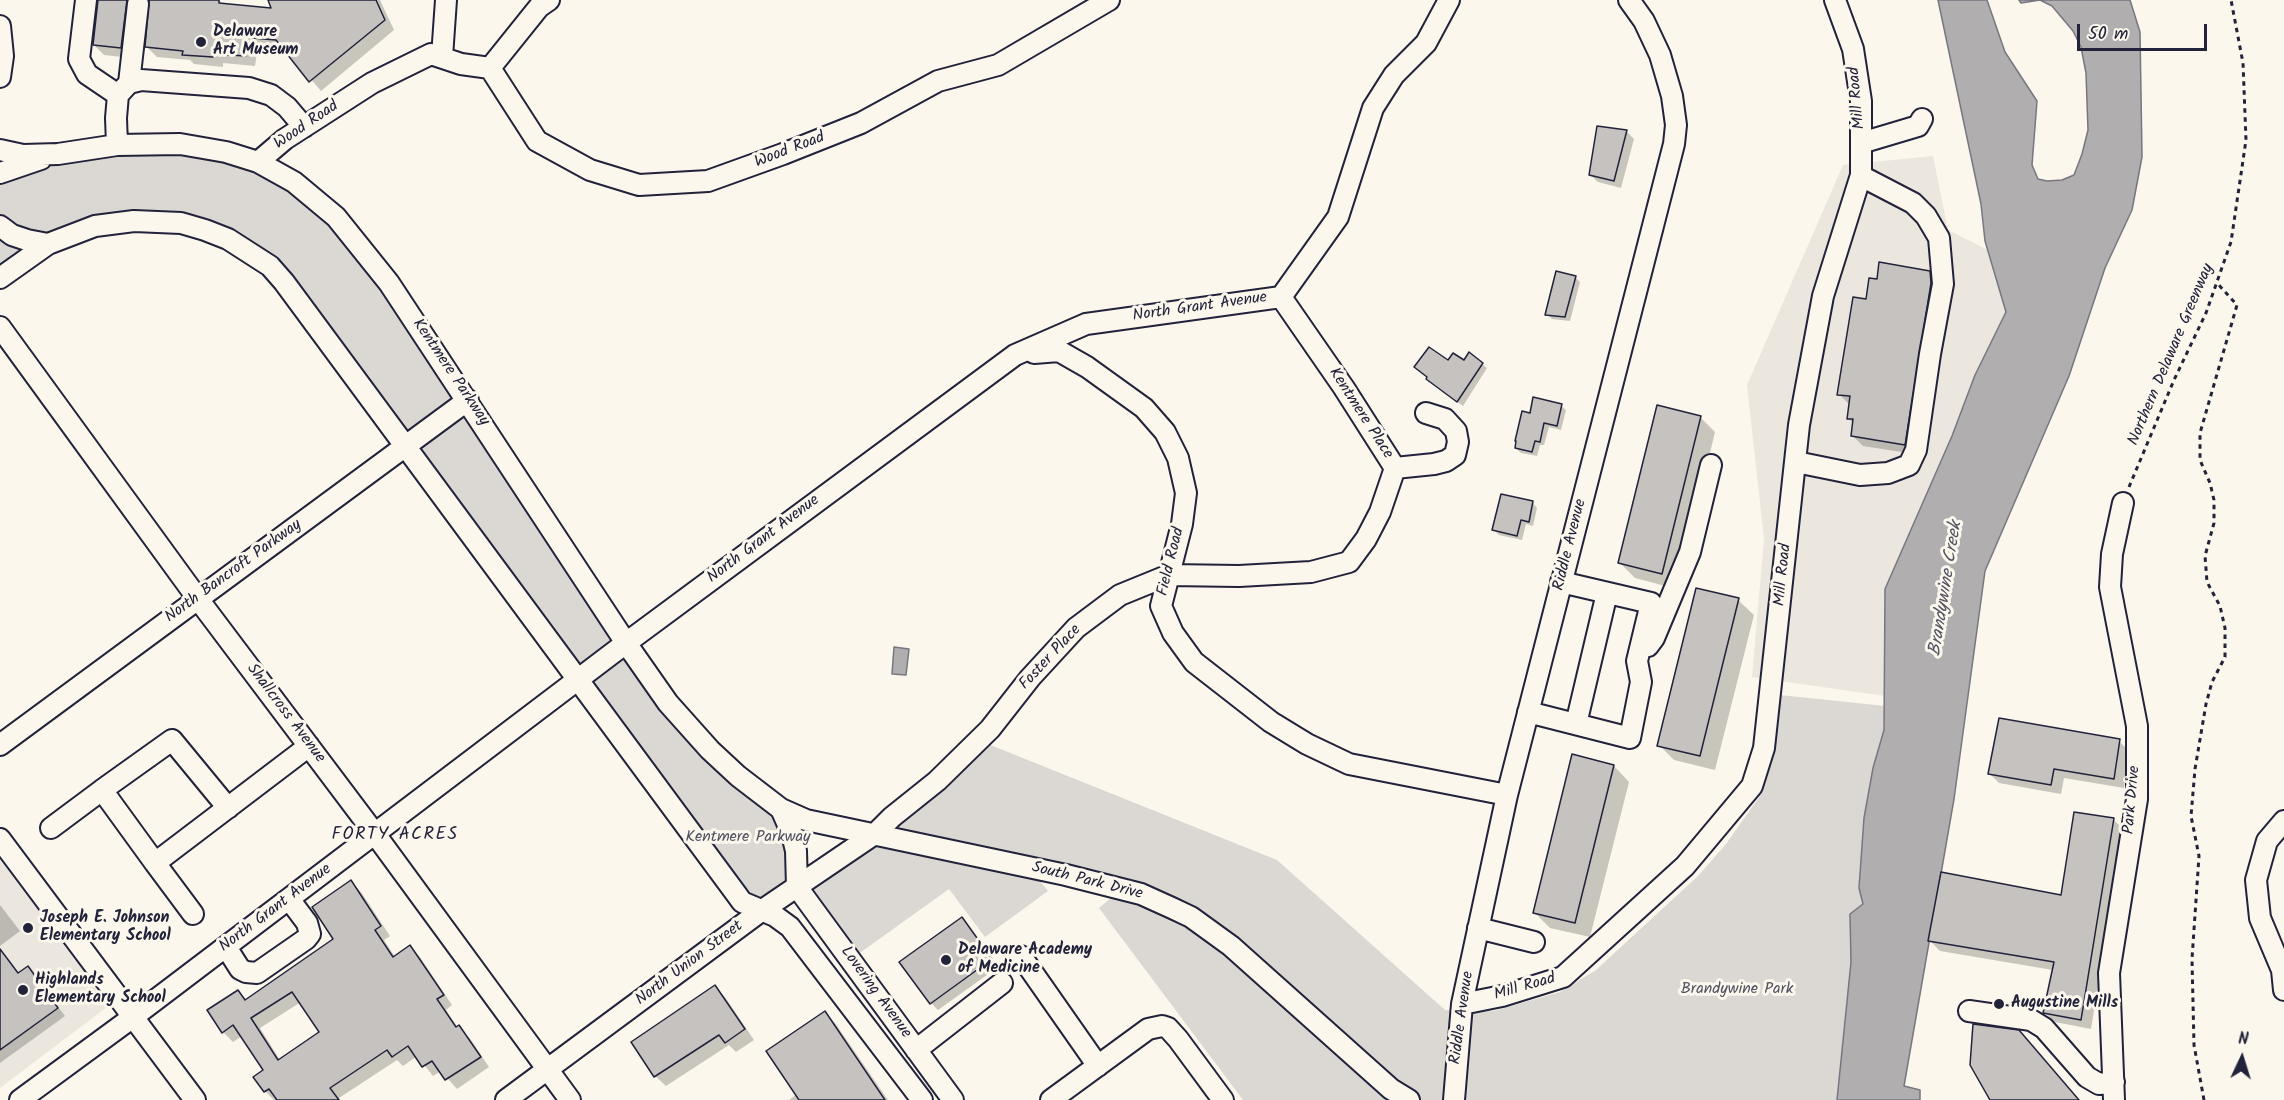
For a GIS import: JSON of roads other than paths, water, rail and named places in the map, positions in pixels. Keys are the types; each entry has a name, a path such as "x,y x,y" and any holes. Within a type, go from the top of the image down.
{"street":[{"path":"86,0 79,59 87,74 124,89 141,80 249,87 271,95 287,107 304,127"},
{"path":"442,57 446,0"},
{"path":"490,68 539,7 549,0"},
{"name":"Wood Road","path":"258,162 285,139 372,83 431,54 461,64 490,68 537,141 590,170 639,185 708,181 861,123 938,81 998,65 1109,0"},
{"name":"North Grant Avenue","path":"20,1100 134,1017 579,681 626,643 1016,355 1086,324 1281,297 1338,217 1373,108 1394,75 1426,43 1449,0"},
{"name":"Riddle Avenue","path":"1454,1100 1462,1004 1507,795 1674,144 1676,125 1672,96 1660,55 1644,21 1629,0"},
{"name":"Mill Road","path":"1462,1004 1502,996 1563,977 1685,866 1752,786 1764,748 1799,425 1823,297 1861,176 1861,101 1853,49 1835,0"},
{"path":"117,144 116,118 124,89 138,4"},
{"path":"0,26 3,56 0,77"},
{"path":"1861,143 1918,126 1922,119"},
{"name":"Kentmere Parkway","path":"0,150 23,155 58,154 117,144 180,144 225,152 258,162 294,182 336,217 389,283 626,643 669,703 710,750 738,776 781,809 815,822 876,833"},
{"path":"0,173 58,154"},
{"path":"1796,462 1860,475 1888,473 1909,465 1916,450 1943,284 1939,238 1926,216 1913,203 1861,176"},
{"path":"0,278 48,243 95,226 116,222 181,223 228,239 270,266 737,896 742,902 761,911"},
{"path":"0,226 12,235 48,243"},
{"name":"Kentmere Place","path":"1281,297 1344,388 1395,468 1380,512 1366,539"},
{"name":"Shallcross Avenue","path":"0,327 198,599 375,834 570,1100"},
{"name":"Field Road","path":"1016,355 1059,351 1087,367 1144,408 1165,432 1178,458 1186,493 1182,524 1161,606 1173,633 1194,662 1271,722 1307,744 1349,764 1507,795"},
{"name":"North Bancroft Parkway","path":"0,745 468,400"},
{"path":"1395,468 1434,464 1446,461 1455,455 1458,442 1456,431 1444,419 1426,413"},
{"path":"1637,661 1654,638 1690,552 1711,465"},
{"name":"Park Drive","path":"2114,1091 2109,973 2137,799 2137,726 2110,587 2112,554 2123,503"},
{"name":"Foster Place","path":"876,833 937,781 990,729 1030,678 1076,628 1120,596 1168,575 1239,576 1311,572 1349,562 1366,539"},
{"path":"1528,712 1630,738 1641,682 1637,661 1651,603 1562,582"},
{"path":"1576,724 1607,593"},
{"path":"51,828 172,740 228,808"},
{"path":"155,863 309,746"},
{"path":"102,790 193,914"},
{"name":"Kentmere Parkway","path":"781,809 796,850 796,887"},
{"path":"2284,821 2267,841 2256,880 2260,918 2282,970 2284,990"},
{"name":"North Union Street","path":"507,1100 761,911 876,833"},
{"name":"South Park Drive","path":"876,833 1141,894 1191,917 1231,946 1391,1089 1409,1100"},
{"path":"0,839 195,1100"},
{"name":"Lovering Avenue","path":"796,887 953,1100"},
{"path":"226,947 240,969 257,973 306,939 310,934 307,923 289,899"},
{"name":"Lovering Avenue","path":"761,911 784,921 790,927 922,1100"},
{"path":"1478,928 1534,942"},
{"path":"1021,956 1098,1066"},
{"path":"916,1050 1002,983"},
{"path":"1969,1011 2031,1020 2044,1028 2087,1077 2114,1091"},
{"path":"1051,1100 1148,1029 1162,1026 1168,1028 1178,1039 1223,1100"}],"water":[{"name":"Brandywine Creek","path":"1938,0 1987,0 2005,52 2037,101 2032,165 2038,179 2047,181 2062,180 2074,175 2082,154 2088,130 2086,73 2081,47 2073,31 2052,6 2040,0 2130,0 2140,32 2142,157 2132,210 2105,268 2069,376 1985,571 1954,799 1904,1086 1920,1090 1920,1100 1837,1100 1851,962 1850,914 1863,904 1859,888 1864,818 1873,768 1884,730 1885,589 1952,436 1975,375 2006,312 1985,241 1981,204"},
{"path":"2019,0 2040,0 2021,3"},
{"path":"894,647 909,649 906,675 892,674"}],"place":[{"name":"Delaware Art Museum","path":"201,42"},
{"name":"Joseph E. Johnson Elementary School","path":"28,928"},
{"name":"Delaware Academy of Medicine","path":"946,960"},
{"name":"Highlands Elementary School","path":"23,990"},
{"name":"Augustine Mills","path":"1999,1004"}],"district":[{"name":"FORTY ACRES","path":"395,836"}],"park label":[{"name":"Brandywine Park","path":"1737,990"}]}
